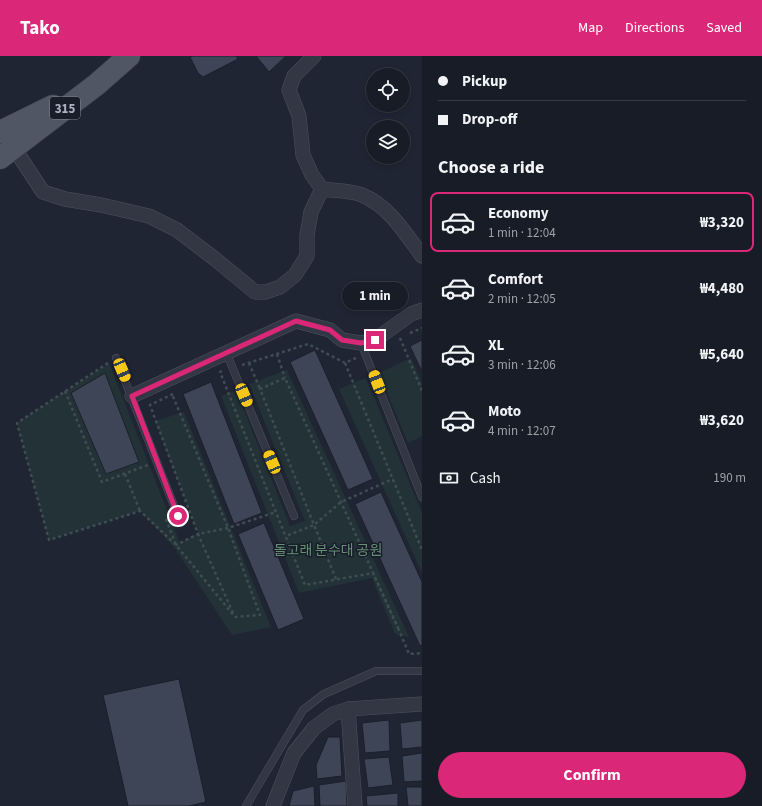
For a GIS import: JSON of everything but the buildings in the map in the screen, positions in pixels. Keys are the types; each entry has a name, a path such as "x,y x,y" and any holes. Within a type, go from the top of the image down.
{"main road":[{"name":"315","path":"7,153 96,85 129,56"},
{"name":"315","path":"0,132 96,85"}],"street":[{"path":"314,56 294,76 289,90 299,116 303,155 312,176 322,190 360,194 380,204 401,227 422,256"},
{"path":"7,153 43,192 65,199 101,205 149,216 177,230 255,292 266,292 280,288 295,275 306,256 307,235 312,212 322,190"},
{"path":"132,396 296,321 330,330 342,340 363,348 411,314 422,310"},
{"path":"273,806 294,753 314,728 333,714 348,709 422,704"},
{"path":"348,709 355,806"}],"lane":[{"path":"363,348 422,497"},
{"path":"226,352 294,516"},
{"path":"116,358 178,516"},
{"path":"246,806 303,710 319,698 376,671 422,671"}],"path":[{"path":"393,341 422,328"},
{"path":"400,338 422,391"},
{"path":"213,375 308,344 345,363 422,550"},
{"path":"345,363 363,348"},
{"path":"277,354 285,378 409,654 422,653"},
{"path":"249,362 336,579"},
{"path":"111,370 108,363 17,423 49,540 140,511"},
{"path":"220,372 305,585 373,573 398,628"},
{"path":"260,389 285,378"},
{"path":"65,391 102,482 148,465"},
{"path":"179,391 150,405 198,534 235,617"},
{"path":"172,394 228,528 260,615 235,617"},
{"path":"145,458 150,472"},
{"path":"125,474 140,511 176,544 235,617"},
{"path":"286,536 314,525 341,502 393,479"},
{"path":"176,544 198,534 228,528 276,512"},
{"path":"165,516 176,544"}],"green space":[{"path":"411,358 422,383 422,436 408,443 379,373"},
{"path":"109,363 180,543 198,533 155,421 184,412 271,627 232,635 174,547 140,511 49,540 17,423"},
{"name":"돌고래 분수대 공원","path":"287,370 409,637 395,634 372,578 299,593 221,396 236,390 290,526 305,521 249,384"},
{"path":"366,378 422,513 422,573 339,389"}],"route":[{"path":"178,516 132,396 281,326 296,321 330,330 342,340 361,343 375,340"}]}
